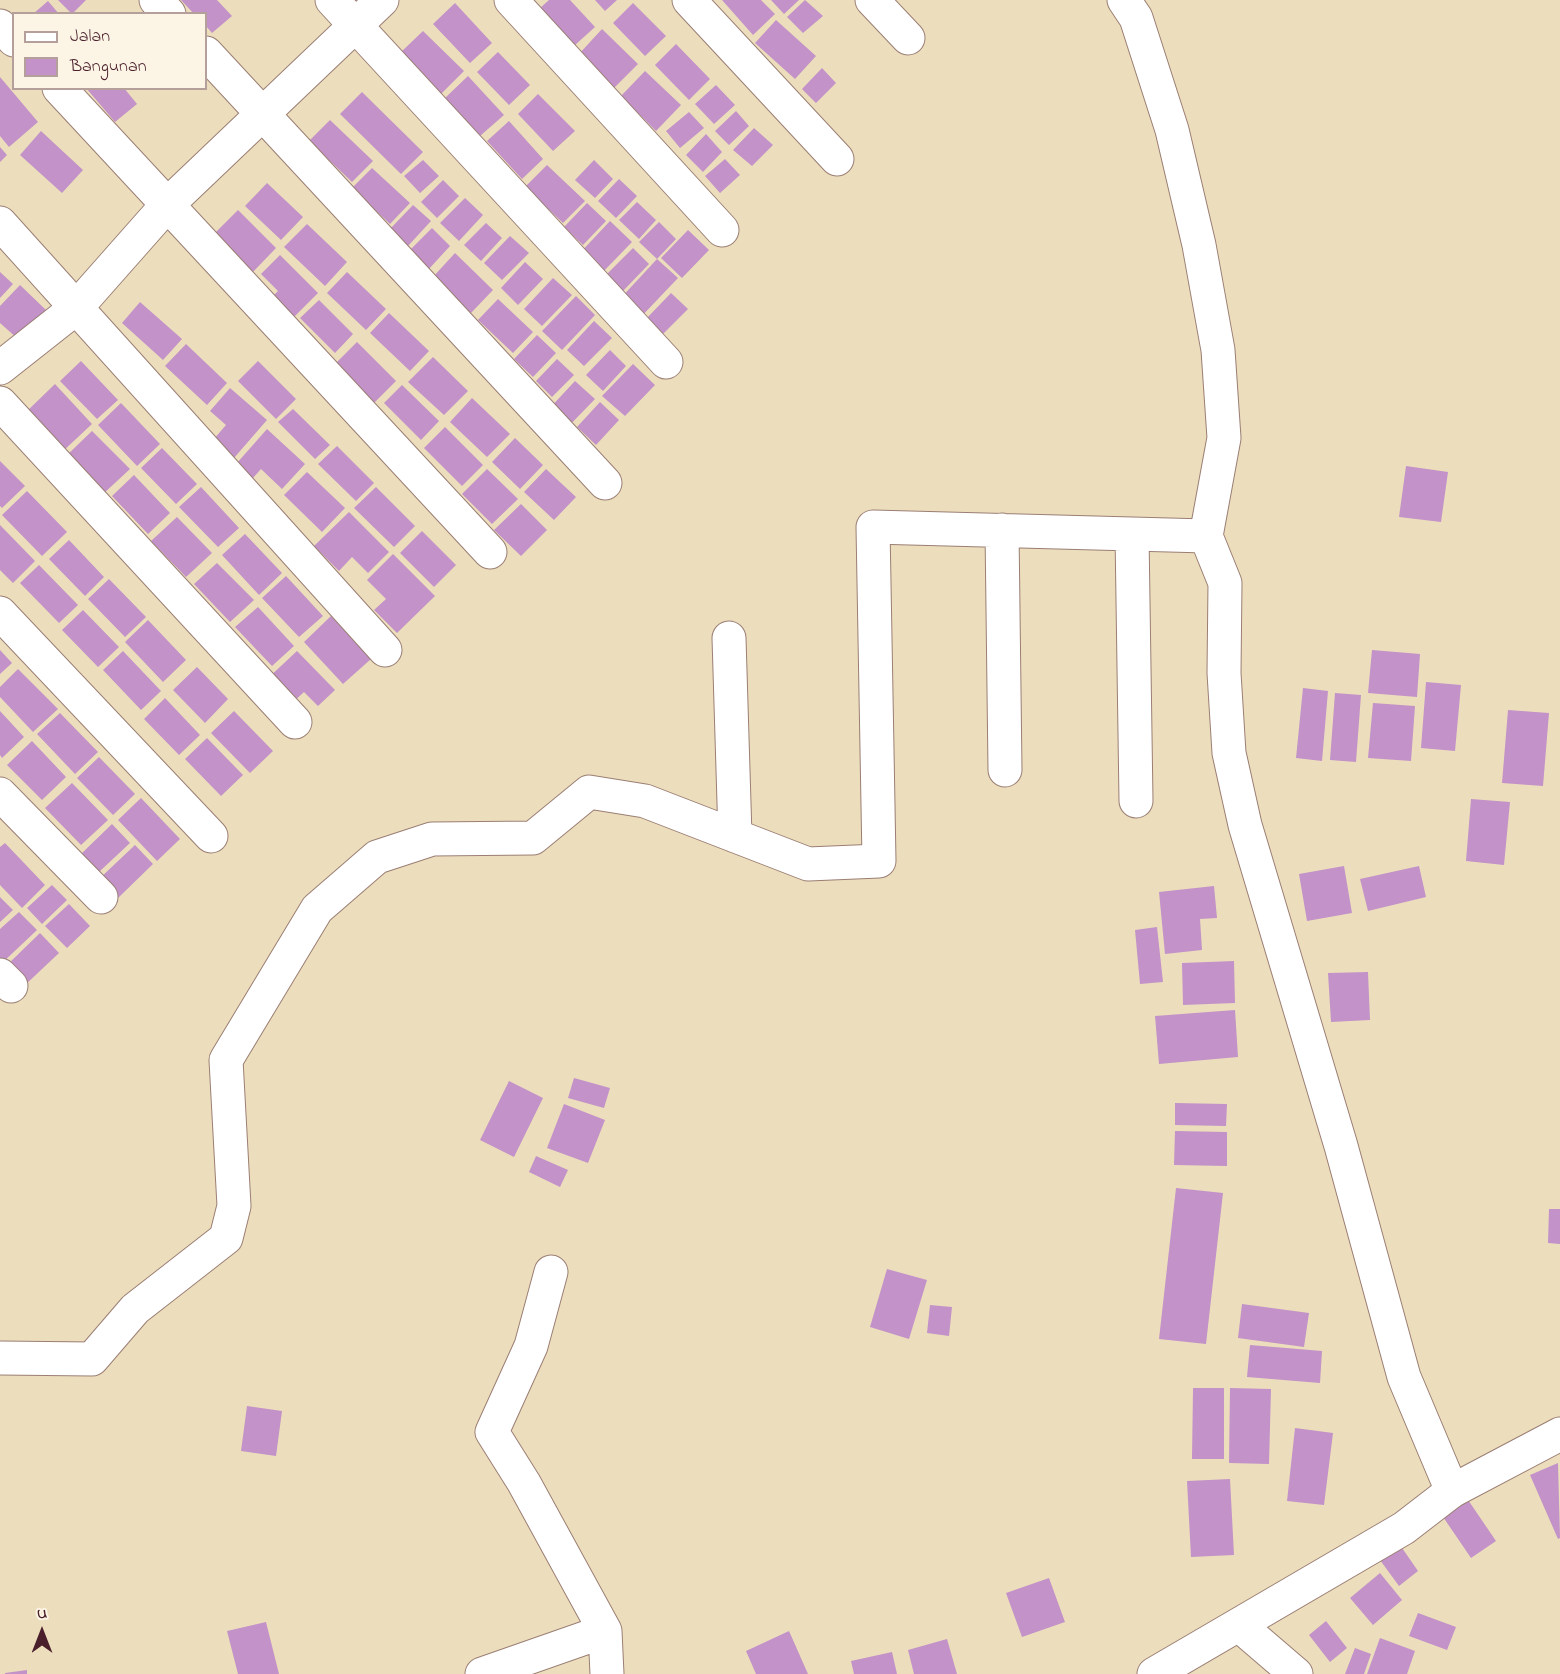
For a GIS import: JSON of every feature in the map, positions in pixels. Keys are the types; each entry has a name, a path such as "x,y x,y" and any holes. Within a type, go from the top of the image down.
{"street":[{"path":"156,0 167,12"},
{"path":"332,0 666,362"},
{"path":"0,368 76,308 167,205 382,0"},
{"path":"511,0 722,230"},
{"path":"689,0 837,159"},
{"path":"872,0 908,38"},
{"path":"1124,0 1136,18 1172,130 1199,245 1218,350 1224,438 1206,536 1225,583 1224,673 1229,753 1245,825 1341,1146 1404,1377 1452,1491"},
{"path":"0,26 12,38"},
{"path":"207,54 605,483"},
{"path":"60,90 490,552"},
{"path":"0,223 385,650"},
{"path":"0,404 295,722"},
{"path":"0,1359 92,1359 135,1309 226,1238 234,1206 226,1060 317,909 377,857 432,839 533,838 589,792 645,801 808,864 879,861 873,527 1206,536"},
{"path":"1002,530 1005,770"},
{"path":"1132,534 1136,801"},
{"path":"0,613 211,836"},
{"path":"729,638 735,836"},
{"path":"0,794 101,897"},
{"path":"550,1272 531,1346 492,1432 524,1483 604,1631 607,1674"},
{"path":"1154,1674 1240,1626 1404,1528 1452,1491 1560,1434"},
{"path":"1240,1626 1296,1674"},
{"path":"482,1674 604,1631"}],"building":[{"path":"58,0 86,0 74,12 70,12"},
{"path":"181,0 217,0 232,16 212,33 207,27 207,12 192,12"},
{"path":"549,0 570,0 595,27 574,46 539,9"},
{"path":"595,0 617,0 605,11"},
{"path":"722,0 761,0 775,14 753,35"},
{"path":"771,0 799,0 784,14"},
{"path":"805,0 823,16 803,33 787,17"},
{"path":"48,1 57,12 35,12"},
{"path":"455,3 492,43 470,63 433,24"},
{"path":"633,3 666,36 645,56 613,23"},
{"path":"776,20 816,56 795,79 755,43"},
{"path":"602,29 638,64 614,88 579,54"},
{"path":"423,31 464,71 440,95 399,54"},
{"path":"676,44 710,79 689,100 655,65"},
{"path":"498,52 530,85 509,105 477,72"},
{"path":"822,68 836,83 816,103 802,89"},
{"path":"645,71 681,105 656,131 621,96"},
{"path":"468,76 504,115 480,136 445,98"},
{"path":"0,77 38,122 9,147 0,136"},
{"path":"716,85 735,105 714,124 695,104"},
{"path":"88,90 126,90 137,104 115,122"},
{"path":"362,92 423,152 401,174 340,114"},
{"path":"538,94 575,131 553,151 518,114"},
{"path":"736,111 749,126 729,145 715,131"},
{"path":"689,112 704,128 680,148 666,131"},
{"path":"330,120 373,161 352,182 309,141"},
{"path":"509,121 543,159 522,179 487,141"},
{"path":"754,128 773,145 752,166 733,150"},
{"path":"41,131 83,170 62,193 20,155"},
{"path":"706,134 722,152 703,172 686,155"},
{"path":"0,147 7,155 0,162"},
{"path":"725,159 740,175 720,193 705,176"},
{"path":"423,160 439,176 420,193 404,176"},
{"path":"594,160 613,179 595,198 575,180"},
{"path":"547,165 585,201 563,223 525,187"},
{"path":"372,168 410,203 390,224 352,188"},
{"path":"619,179 637,196 616,218 598,201"},
{"path":"443,180 459,196 437,218 421,202"},
{"path":"267,183 303,217 281,240 245,206"},
{"path":"465,198 483,215 459,241 440,223"},
{"path":"637,202 656,220 639,239 619,220"},
{"path":"587,203 606,221 583,245 564,227"},
{"path":"413,205 431,221 408,246 390,229"},
{"path":"238,210 276,248 252,273 213,235"},
{"path":"610,221 632,242 600,275 578,255"},
{"path":"659,222 676,239 657,259 639,242"},
{"path":"486,223 502,238 481,261 464,245"},
{"path":"307,224 347,262 325,286 284,247"},
{"path":"432,228 450,246 428,270 408,252"},
{"path":"688,230 709,250 682,278 661,258"},
{"path":"510,236 529,253 502,280 484,263"},
{"path":"633,248 649,264 623,291 606,275"},
{"path":"455,253 493,290 471,313 433,277"},
{"path":"280,255 318,293 286,325 265,304 278,291 261,274"},
{"path":"657,259 678,278 638,320 618,301"},
{"path":"525,262 543,279 518,305 501,288"},
{"path":"0,272 13,284 0,298"},
{"path":"347,272 386,309 366,330 327,293"},
{"path":"553,278 572,295 542,326 524,309"},
{"path":"20,285 46,310 18,339 0,323 0,306"},
{"path":"671,293 688,309 662,335 645,320"},
{"path":"576,296 595,315 562,350 542,331"},
{"path":"498,299 533,332 513,353 478,320"},
{"path":"319,300 353,334 335,353 300,318"},
{"path":"140,302 182,339 163,360 122,323"},
{"path":"389,313 429,351 410,371 370,333"},
{"path":"594,321 612,338 584,366 567,350"},
{"path":"537,335 556,353 533,377 514,359"},
{"path":"357,342 396,381 368,409 329,370"},
{"path":"186,344 227,383 207,405 165,366"},
{"path":"610,350 626,366 603,391 586,375"},
{"path":"433,357 468,391 444,415 408,382"},
{"path":"557,359 574,375 552,397 536,381"},
{"path":"81,361 118,400 97,419 60,381"},
{"path":"258,361 296,399 276,419 238,381"},
{"path":"633,364 655,385 625,416 602,396"},
{"path":"575,381 595,399 565,430 547,411"},
{"path":"55,384 92,424 61,453 24,414"},
{"path":"402,385 439,421 421,440 384,403"},
{"path":"230,388 267,420 234,458 213,440 226,425 210,411"},
{"path":"472,398 510,434 487,457 450,422"},
{"path":"600,402 619,420 596,445 577,427"},
{"path":"121,403 160,444 137,466 98,425"},
{"path":"293,409 330,445 315,459 278,422"},
{"path":"445,427 483,465 462,486 424,448"},
{"path":"267,429 305,464 282,489 261,469 253,478 237,463"},
{"path":"92,431 130,469 102,495 65,457"},
{"path":"515,438 543,465 520,489 492,462"},
{"path":"337,446 374,483 356,501 318,464"},
{"path":"162,448 197,484 176,504 141,468"},
{"path":"0,461 25,486 2,508 0,506"},
{"path":"1406,466 1448,472 1441,522 1399,517"},
{"path":"487,469 518,499 492,524 462,494"},
{"path":"546,469 576,497 554,520 524,492"},
{"path":"307,472 345,508 322,532 284,495"},
{"path":"134,475 170,513 148,534 112,496"},
{"path":"201,487 239,528 218,547 179,507"},
{"path":"376,487 415,526 394,547 354,508"},
{"path":"27,491 67,532 42,556 2,515"},
{"path":"521,504 547,530 521,556 494,530"},
{"path":"349,512 389,552 368,573 352,557 339,571 314,546"},
{"path":"177,517 212,553 186,577 151,541"},
{"path":"0,525 35,561 13,583 0,570"},
{"path":"422,531 456,565 434,587 400,553"},
{"path":"245,534 282,573 259,595 222,555"},
{"path":"69,540 104,577 85,596 49,559"},
{"path":"393,554 435,596 397,633 374,610 386,599 367,580"},
{"path":"217,563 254,600 230,622 194,584"},
{"path":"39,565 78,605 59,623 20,583"},
{"path":"286,576 323,616 299,637 262,598"},
{"path":"109,579 146,617 125,637 88,599"},
{"path":"258,607 294,646 272,666 235,627"},
{"path":"83,610 119,647 98,667 62,630"},
{"path":"331,616 371,659 343,684 304,642"},
{"path":"148,620 186,660 163,682 125,642"},
{"path":"0,650 12,663 0,674"},
{"path":"1372,650 1420,654 1417,697 1368,693"},
{"path":"123,651 161,691 141,710 103,670"},
{"path":"297,651 335,690 318,706 304,692 290,705 266,680"},
{"path":"197,667 228,699 205,723 173,690"},
{"path":"18,669 58,709 33,732 0,697 0,687"},
{"path":"1426,682 1461,685 1455,751 1421,748"},
{"path":"1303,688 1328,691 1322,761 1296,758"},
{"path":"1335,693 1361,695 1356,762 1330,760"},
{"path":"165,698 200,735 179,755 144,719"},
{"path":"1373,703 1415,706 1411,761 1368,758"},
{"path":"1508,710 1549,713 1543,786 1502,783"},
{"path":"0,711 24,737 2,758 0,755"},
{"path":"234,711 273,751 250,773 211,733"},
{"path":"60,713 98,752 75,774 37,734"},
{"path":"207,738 243,775 221,796 185,759"},
{"path":"32,741 66,777 42,800 7,765"},
{"path":"99,757 135,794 113,815 77,778"},
{"path":"72,783 108,820 81,845 45,808"},
{"path":"141,798 180,839 157,861 118,820"},
{"path":"1471,799 1510,802 1504,865 1466,861"},
{"path":"112,824 130,843 99,872 81,854"},
{"path":"5,843 45,885 22,908 0,885 0,847"},
{"path":"135,845 153,864 117,899 98,880"},
{"path":"1344,866 1352,913 1307,921 1299,874"},
{"path":"1419,866 1426,897 1368,911 1360,879"},
{"path":"52,885 67,900 42,924 27,908"},
{"path":"1214,886 1217,918 1200,919 1202,950 1165,954 1159,892"},
{"path":"0,897 13,910 0,922"},
{"path":"69,904 90,926 67,948 45,926"},
{"path":"19,912 37,930 0,965 0,929"},
{"path":"1157,927 1163,982 1140,984 1135,930"},
{"path":"40,933 59,953 24,986 5,967"},
{"path":"1234,961 1235,1003 1183,1005 1182,963"},
{"path":"1368,972 1370,1020 1331,1022 1328,973"},
{"path":"1235,1010 1238,1057 1159,1064 1155,1016"},
{"path":"574,1078 610,1088 604,1108 568,1098"},
{"path":"509,1081 543,1098 514,1157 480,1140"},
{"path":"1175,1103 1227,1104 1226,1126 1175,1125"},
{"path":"564,1104 605,1120 588,1163 547,1148"},
{"path":"1175,1131 1227,1132 1227,1166 1174,1165"},
{"path":"536,1156 568,1170 560,1187 529,1172"},
{"path":"1176,1188 1223,1193 1206,1344 1159,1339"},
{"path":"1549,1209 1560,1209 1560,1244 1548,1243"},
{"path":"887,1269 927,1280 909,1339 870,1327"},
{"path":"1242,1304 1309,1313 1304,1347 1238,1338"},
{"path":"930,1305 952,1307 949,1336 927,1333"},
{"path":"1250,1345 1322,1351 1320,1383 1247,1377"},
{"path":"1193,1388 1224,1388 1224,1459 1192,1459"},
{"path":"1230,1388 1271,1389 1269,1464 1229,1463"},
{"path":"247,1406 282,1411 276,1456 241,1451"},
{"path":"1295,1428 1333,1433 1324,1505 1287,1501"},
{"path":"1558,1463 1560,1538 1558,1539 1530,1475"},
{"path":"1230,1479 1234,1555 1191,1557 1187,1481"},
{"path":"1464,1494 1496,1541 1471,1558 1439,1511"},
{"path":"1400,1545 1418,1571 1399,1586 1380,1560"},
{"path":"1380,1573 1402,1600 1373,1625 1350,1598"},
{"path":"1049,1578 1065,1622 1022,1637 1006,1593"},
{"path":"1418,1613 1456,1627 1447,1650 1409,1636"},
{"path":"1326,1621 1347,1648 1330,1662 1309,1635"},
{"path":"266,1622 279,1674 238,1674 227,1631"},
{"path":"789,1631 808,1674 756,1674 746,1651"},
{"path":"1380,1638 1415,1651 1407,1674 1367,1674"},
{"path":"947,1639 957,1674 914,1674 908,1650"},
{"path":"1355,1648 1371,1654 1364,1674 1345,1674"},
{"path":"892,1652 897,1674 854,1674 851,1661"},
{"path":"27,1670 27,1674 5,1674 5,1673"}]}
